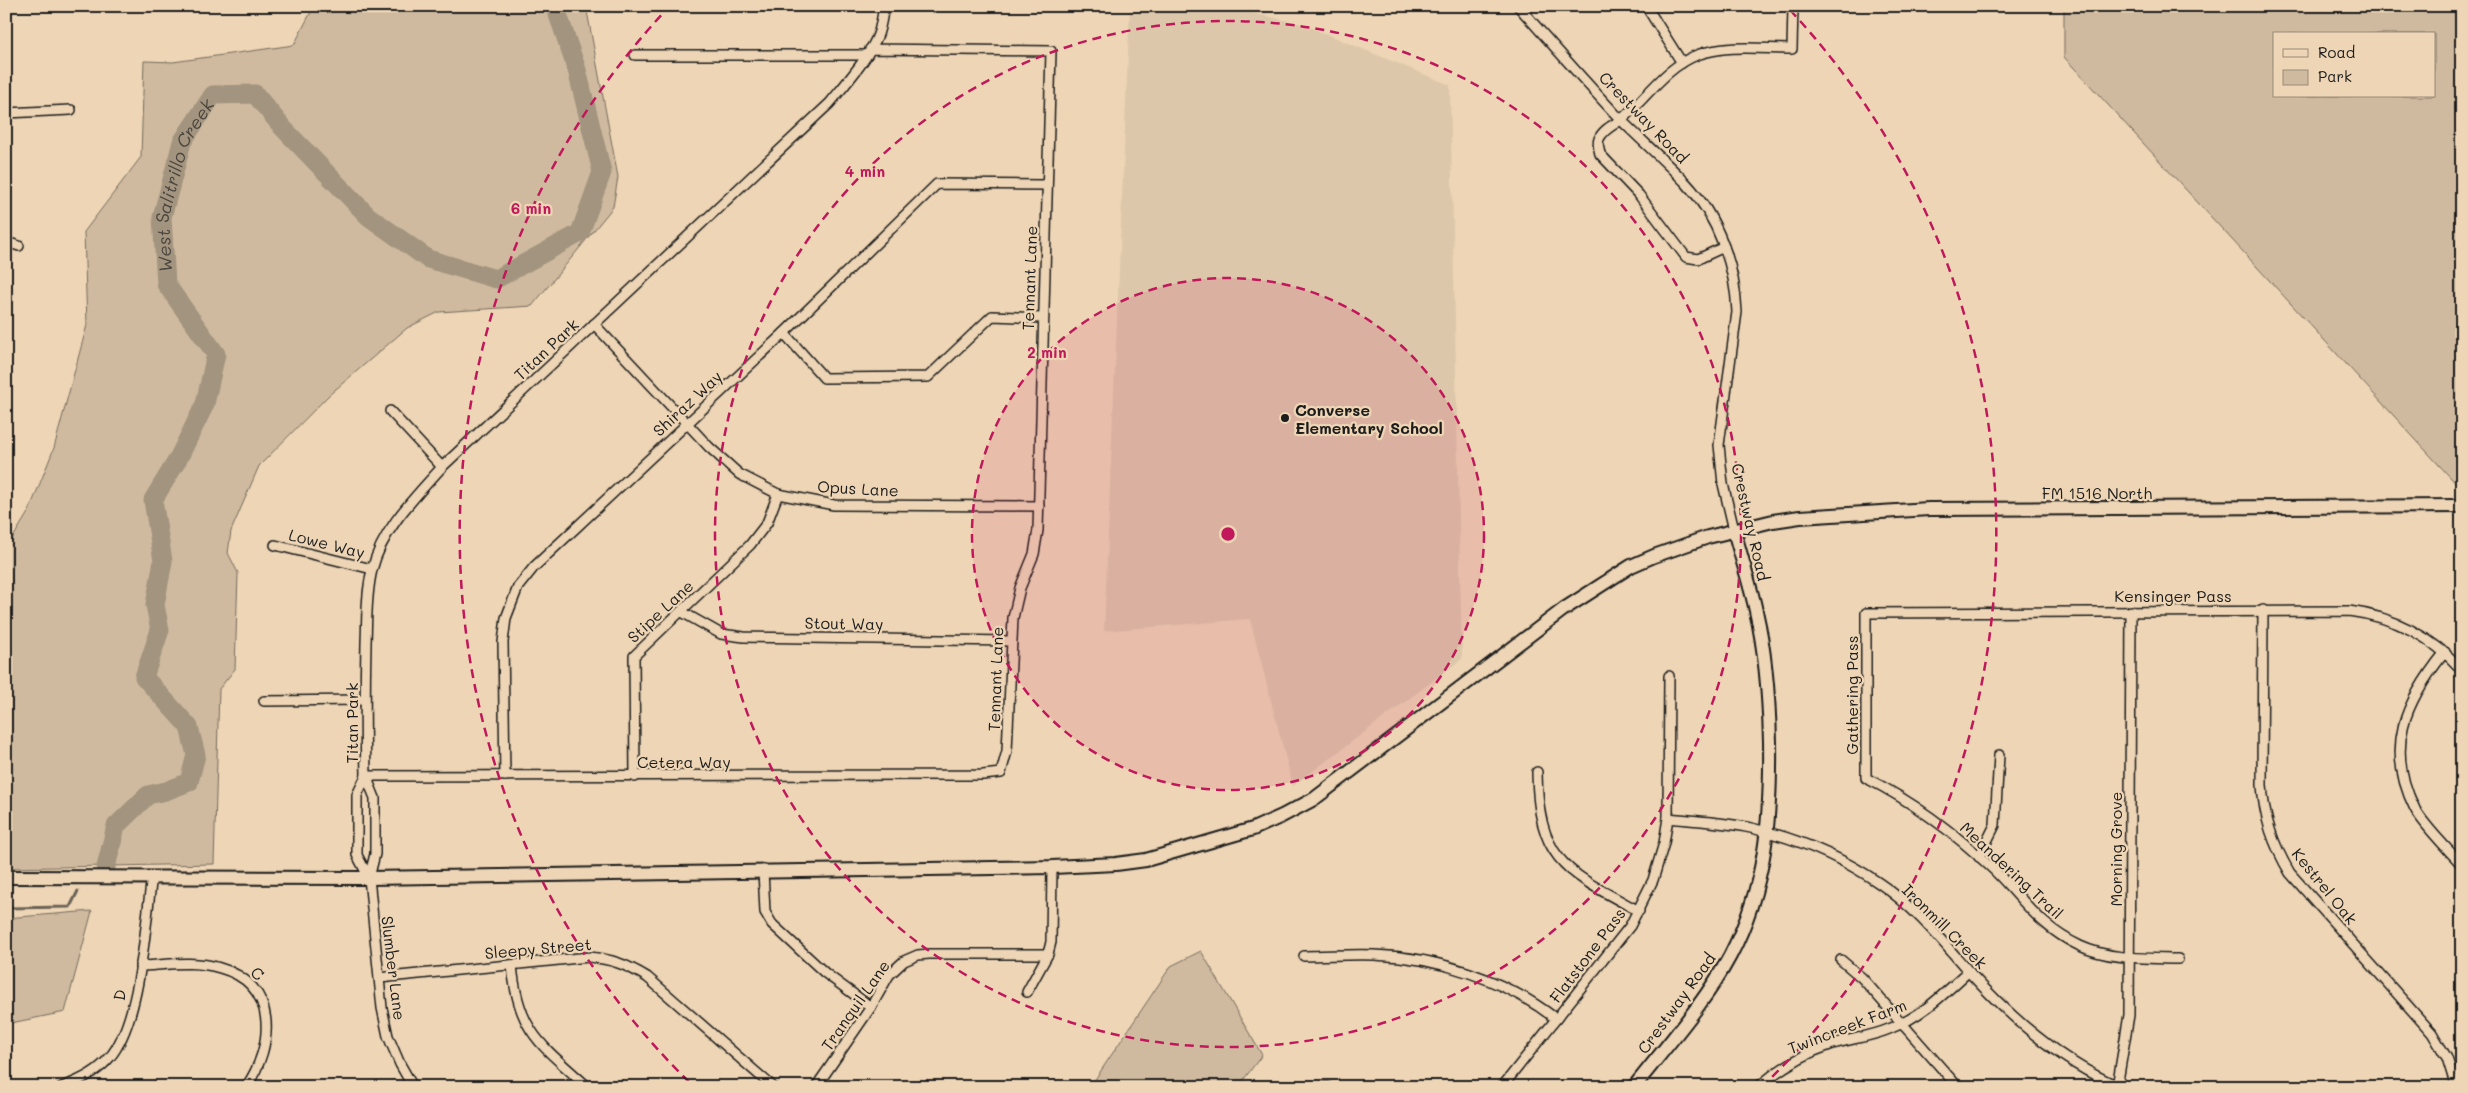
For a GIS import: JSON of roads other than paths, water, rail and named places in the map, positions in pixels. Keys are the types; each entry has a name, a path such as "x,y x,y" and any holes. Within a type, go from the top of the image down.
{"main road":[{"name":"FM 1516 North","path":"6,877 368,878 1052,866 1116,864 1146,860 1253,829 1314,799 1534,632 1598,586 1631,566 1654,556 1734,530 1800,517 1930,509 2462,506"},
{"name":"Crestway Road","path":"1634,1087 1695,1010 1730,956 1747,920 1758,884 1768,834 1771,774 1767,677 1756,610 1734,530"}],"street":[{"name":"Titan Park","path":"366,776 365,700 368,602 372,570 390,532 405,508 442,467 830,103 869,52 878,35 884,6"},
{"name":"Crestway Road","path":"1518,6 1621,120 1686,184 1706,209 1724,247 1736,293 1736,312 1720,431 1720,462 1734,530"},
{"path":"1646,6 1682,63"},
{"path":"1724,247 1698,259 1686,257 1639,195 1600,154 1598,147 1600,138 1606,129 1621,120 1669,72 1696,55 1720,49 1792,49 1794,6"},
{"name":"Tennant Lane","path":"869,52 1051,51 1042,318 1039,506 1034,554 1016,602 1010,641 1007,751 1001,773"},
{"path":"635,55 869,52"},
{"path":"6,113 71,110"},
{"name":"Shiraz Way","path":"505,776 504,642 506,618 518,587 534,568 784,333 937,184 1047,185"},
{"path":"6,242 19,246"},
{"path":"784,333 824,378 928,377 992,316 1042,318"},
{"name":"Opus Lane","path":"594,324 686,424 739,474 778,494 834,504 1039,506"},
{"path":"390,411 442,467"},
{"name":"Stipe Lane","path":"635,777 634,656 682,612 760,533 767,523 778,494"},
{"name":"Lowe Way","path":"275,545 372,570"},
{"name":"Kensinger Pass","path":"1866,613 2132,610 2331,610 2362,612 2385,618 2413,630 2445,652 2462,670"},
{"name":"Morning Grove","path":"2118,1086 2128,1034 2132,610"},
{"name":"Kestrel Oak","path":"2263,610 2262,785 2264,807 2277,850 2290,873 2432,1033 2447,1058 2456,1087"},
{"name":"Stout Way","path":"682,612 721,634 744,637 1010,641"},
{"name":"Gathering Pass","path":"1866,613 1866,778"},
{"path":"2445,652 2422,680 2411,701 2403,728 2400,758 2405,782 2416,810 2462,865"},
{"name":"Flatstone Pass","path":"1502,1087 1618,942 1638,911 1653,880 1662,855 1668,818 1669,676"},
{"path":"264,702 365,700"},
{"path":"1980,857 1995,824 1999,755"},
{"path":"1537,772 1537,804 1541,824 1560,860 1582,880 1638,911"},
{"name":"Cetera Way","path":"366,776 635,777 973,775 1001,773"},
{"path":"366,776 376,798 375,854 368,878"},
{"path":"366,776 357,795 357,855 368,878"},
{"name":"Meandering Trail","path":"1866,778 1912,804 1964,842 2038,919 2055,932 2081,946 2130,958 2178,959"},
{"name":"Ironmill Creek","path":"1668,818 1735,825 1812,847 1879,883 1924,922 1969,971 2028,1030 2080,1066 2118,1086"},
{"path":"1026,992 1048,954 1052,924 1052,866"},
{"path":"764,870 765,912 772,924 825,973 871,1007"},
{"name":"D","path":"62,1087 82,1078 104,1064 122,1041 129,1023 140,966 152,876"},
{"name":"Slumber Lane","path":"368,878 379,978 388,1036 400,1064 413,1087"},
{"name":"Tranquil Lane","path":"816,1087 871,1007 890,975 904,961 918,955 1048,954"},
{"path":"1304,956 1374,955 1443,966 1472,974 1507,989 1556,1019"},
{"name":"Sleepy Street","path":"379,978 589,957 610,959 626,965 647,977 773,1087"},
{"path":"1842,960 1862,978 1958,1087"},
{"name":"C","path":"140,966 205,965 219,967 242,977 254,989 265,1013 267,1026 262,1056 246,1087"},
{"path":"512,965 519,1008 527,1025 541,1044 588,1087"},
{"name":"Twincreek Farm","path":"1758,1087 1775,1072 1815,1051 1880,1033 1902,1024 1924,1011 1969,971"}],"waterway":[{"name":"West Salitrillo Creek","path":"106,867 116,826 148,795 166,791 189,782 196,755 189,727 144,677 160,630 155,605 163,561 153,500 178,459 205,404 216,354 166,284 162,217 182,142 213,95 255,94 283,128 368,216 428,259 496,279 580,233 602,172 577,70 555,6"},
{"name":"West Salitrillo Creek","path":"6,908 70,907 78,891"}],"place":[{"name":"Converse Elementary School","path":"1285,418"}]}
